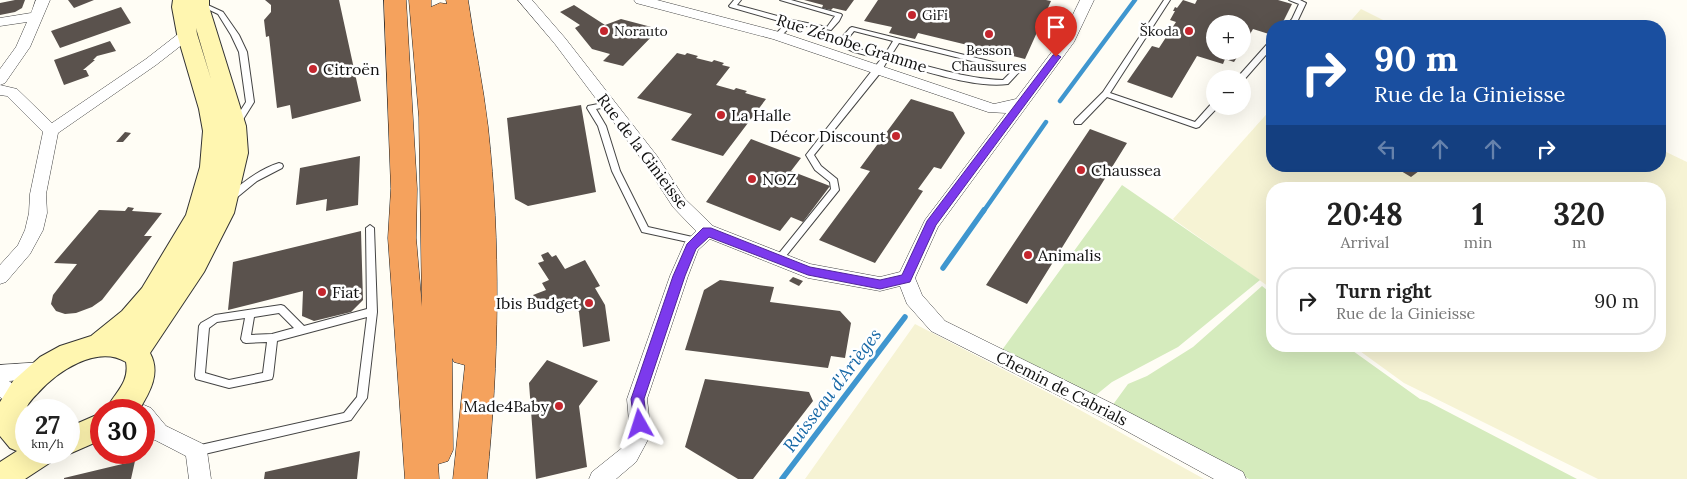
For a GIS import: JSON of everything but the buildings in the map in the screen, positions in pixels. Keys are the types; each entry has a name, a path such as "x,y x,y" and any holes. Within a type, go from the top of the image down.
{"highway":[{"path":"395,0 404,189 402,238 408,283 422,479"},
{"path":"412,0 430,117"},
{"path":"420,0 430,117 438,316 436,479"},
{"path":"440,0 460,190 460,240 469,479"},
{"path":"457,0 460,29 472,93 481,182 485,273 481,390 469,479"}],"street":[{"path":"0,80 23,47 43,0"},
{"name":"Rue de la Ginieisse","path":"525,0 560,40 650,160 702,236 808,271 880,284 906,278"},
{"name":"Rue Zénobe Gramme","path":"641,0 778,36 993,109"},
{"path":"99,346 132,319 151,295 198,216 212,166 214,131 210,109 182,7 194,1 199,7 235,126 237,153 222,213 195,265 134,353"},
{"path":"906,278 929,228 1067,42 1083,4"},
{"path":"0,22 36,16"},
{"path":"151,62 169,56 191,44"},
{"path":"0,277 24,249 34,230 38,213 38,194 51,131 151,62 191,44"},
{"path":"0,90 12,92 51,131"},
{"path":"961,183 972,161 998,127 993,109 1006,108 1023,102"},
{"path":"600,479 629,455 641,434 638,399 679,276 691,247 702,236"},
{"name":"Chemin de Cabrials","path":"906,278 914,298 938,326 1108,411 1235,479"},
{"path":"13,440 9,392 22,390 43,370 81,350 99,346 119,347 134,353 141,362 142,370 136,399"},
{"path":"0,373 43,370"},
{"path":"155,432 196,451 200,479"},
{"path":"0,479 22,464"}],"lane":[{"path":"738,0 732,6 791,22 829,29 839,15 783,0"},
{"path":"1078,122 1106,94 1167,0"},
{"path":"1292,0 1303,3 1295,20"},
{"path":"778,36 791,22"},
{"path":"852,29 897,40 1017,70 1005,82 984,83 886,58 841,43 852,29"},
{"path":"779,260 836,190 834,181 818,168 810,155 878,70 897,40"},
{"path":"1248,70 1266,51"},
{"path":"1106,94 1196,125 1206,114"},
{"path":"608,104 591,108 602,126 616,171 645,230 702,236"},
{"path":"224,204 247,182 263,172 279,166"},
{"path":"196,451 347,417 362,398 372,312 370,228"},
{"path":"272,338 268,376 229,384 200,376 204,326 215,319 280,309 302,330"},
{"path":"250,315 246,339 272,338 372,312"}],"shaded area":[{"path":"1361,9 1383,20 1351,20"},
{"path":"1266,115 1266,172 1666,172 1666,152 1687,162 1687,479 1598,479 1404,383 1361,352 1666,352 1666,182 1266,182 1266,285 1173,219"},
{"path":"915,324 1062,400 1204,479 805,479"}],"green space":[{"path":"1122,185 1260,280 1178,347 1112,382 1091,399 1002,350"},
{"path":"1262,286 1266,289 1266,352 1354,352 1420,399 1577,479 1249,479 1112,406 1128,384 1147,376 1193,347"}],"waterway":[{"name":"Ruisseau d'Arièges","path":"1060,101 1135,0"},
{"name":"Ruisseau d'Arièges","path":"983,212 1046,122"},
{"name":"Ruisseau d'Arièges","path":"943,268 984,210"},
{"name":"Ruisseau d'Arièges","path":"782,479 905,317"}],"place":[{"name":"GiFi","path":"912,15"},
{"name":"Norauto","path":"604,31"},
{"name":"Škoda","path":"1189,31"},
{"name":"Besson Chaussures","path":"989,34"},
{"name":"Citroën","path":"313,69"},
{"name":"La Halle","path":"721,115"},
{"name":"Décor Discount","path":"896,136"},
{"name":"Chaussea","path":"1081,170"},
{"name":"NOZ","path":"752,179"},
{"name":"Animalis","path":"1028,255"},
{"name":"Fiat","path":"322,292"},
{"name":"Ibis Budget","path":"589,303"},
{"name":"Made4Baby","path":"559,406"}],"route":[{"path":"640,424 638,399 679,276 691,247 707,231 808,271 880,284 906,278 931,224 1056,57"}]}
